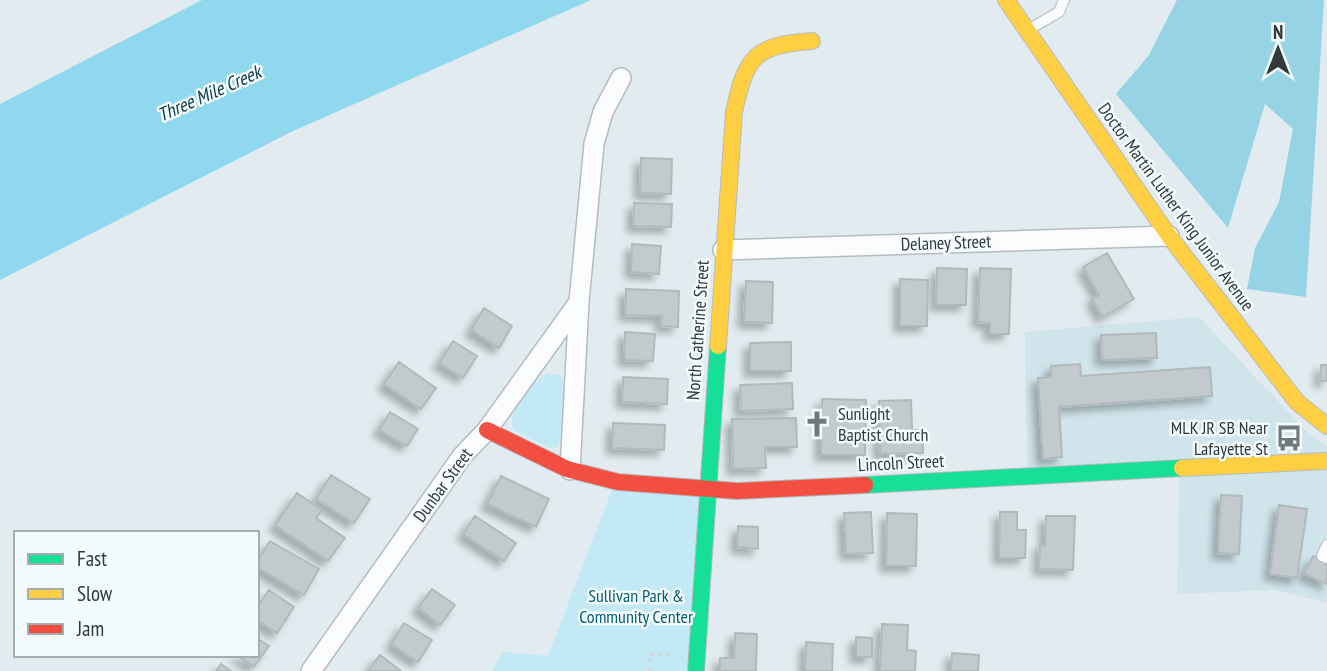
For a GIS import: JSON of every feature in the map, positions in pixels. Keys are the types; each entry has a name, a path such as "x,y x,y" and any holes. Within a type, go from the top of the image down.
{"street":[{"name":"Doctor Martin Luther King Junior Avenue","path":"1006,0 1169,236 1297,402 1327,426"},
{"name":"North Catherine Street","path":"696,671 734,112 741,80 749,64 760,52 784,42 812,41"},
{"path":"570,470 579,302 594,144 603,112 621,78"},
{"name":"Delaney Street","path":"723,250 1169,236"},
{"name":"Dunbar Street","path":"311,671 463,455 487,430 579,302"},
{"name":"Lincoln Street","path":"487,430 545,461 615,482 707,486 737,491 1327,461"}],"lane":[{"path":"1027,30 1059,12 1064,0"},
{"path":"1327,545 1322,556 1327,558"}],"path":[{"path":"650,671 650,654 676,654"}],"shaded area":[{"path":"1177,0 1324,0 1306,297 1247,289 1255,248 1279,202 1293,129 1265,104 1228,228 1116,94 1149,55"},
{"path":"1199,317 1309,434 1327,447 1327,603 1274,590 1177,594 1180,459 1027,468 1025,332"}],"green space":[{"path":"546,373 562,376 564,392 560,441 557,447 549,448 513,430 512,420 516,405 526,391"},
{"name":"Sullivan Park & Community Center","path":"615,482 707,486 696,671 492,671 503,652 548,656"}],"water":[{"name":"Three Mile Creek","path":"202,0 591,0 293,131 0,280 0,104"}],"building":[{"path":"641,158 672,159 671,194 640,193"},
{"path":"634,203 672,204 671,227 633,226"},
{"path":"632,244 661,246 659,274 631,272"},
{"path":"1107,253 1134,299 1102,317 1092,299 1099,295 1083,267"},
{"path":"937,268 967,269 966,305 936,305"},
{"path":"980,268 1011,269 1009,334 990,334 990,323 978,322"},
{"path":"900,279 928,280 927,326 900,326"},
{"path":"746,281 773,282 772,323 744,322"},
{"path":"626,289 679,291 678,327 661,326 662,316 625,315"},
{"path":"484,308 512,326 499,348 471,330"},
{"path":"625,332 655,334 653,361 624,360"},
{"path":"1156,333 1157,358 1102,360 1101,335"},
{"path":"453,341 477,356 463,378 439,363"},
{"path":"791,342 791,371 750,371 750,343"},
{"path":"399,362 436,388 421,409 384,384"},
{"path":"1080,364 1081,376 1210,367 1212,396 1059,407 1062,457 1043,459 1038,378 1051,377 1051,366"},
{"path":"1321,365 1327,365 1327,381 1320,381"},
{"path":"623,377 668,379 667,404 622,402"},
{"path":"792,383 793,409 741,411 740,385"},
{"path":"822,399 866,400 865,455 821,455"},
{"path":"911,400 912,430 922,430 923,453 880,454 879,401"},
{"path":"390,412 418,429 407,446 379,430"},
{"path":"796,418 797,447 765,447 766,468 733,469 732,419"},
{"path":"613,423 665,425 664,450 612,448"},
{"path":"331,475 370,499 354,523 316,499"},
{"path":"501,476 549,499 536,527 487,504"},
{"path":"297,493 322,510 316,518 345,538 328,561 275,525"},
{"path":"1221,495 1242,496 1239,554 1218,553"},
{"path":"1279,505 1307,509 1297,578 1270,574"},
{"path":"871,512 873,553 846,554 844,513"},
{"path":"1000,512 1017,512 1017,530 1026,530 1025,558 999,558"},
{"path":"887,513 917,514 916,566 886,566"},
{"path":"475,516 516,543 504,561 463,534"},
{"path":"1046,516 1075,516 1073,570 1039,569 1040,545 1045,546"},
{"path":"738,526 758,527 758,549 737,547"},
{"path":"270,541 319,569 304,595 259,568 259,559"},
{"path":"1313,556 1327,563 1327,584 1304,574"},
{"path":"432,589 455,605 440,625 418,608"},
{"path":"269,590 294,607 277,633 259,621 259,604"},
{"path":"404,623 432,640 418,662 391,644"},
{"path":"882,624 908,625 907,650 916,651 915,671 880,671"},
{"path":"735,633 757,634 756,671 720,671 720,658 734,658"},
{"path":"856,637 872,638 872,657 856,657"},
{"path":"259,639 269,646 254,667 239,657 259,657"},
{"path":"806,642 833,644 832,671 805,671"},
{"path":"952,653 979,655 978,671 951,671"},
{"path":"380,655 401,671 368,671"},
{"path":"221,664 231,671 216,671"}],"traffic: fast":[{"path":"696,671 718,346"},
{"path":"865,485 1182,468"}],"traffic: slow":[{"path":"1006,0 1169,236 1297,402 1327,426"},
{"path":"718,346 734,112 738,93 743,78 756,57 777,46 812,41"},
{"path":"1182,468 1327,461"}],"traffic: jam":[{"path":"487,430 567,469 618,482 737,491 865,485"}],"place":[{"name":"Sunlight Baptist Church","path":"817,424"},
{"name":"MLK JR SB Near Lafayette St","path":"1289,438"}]}
